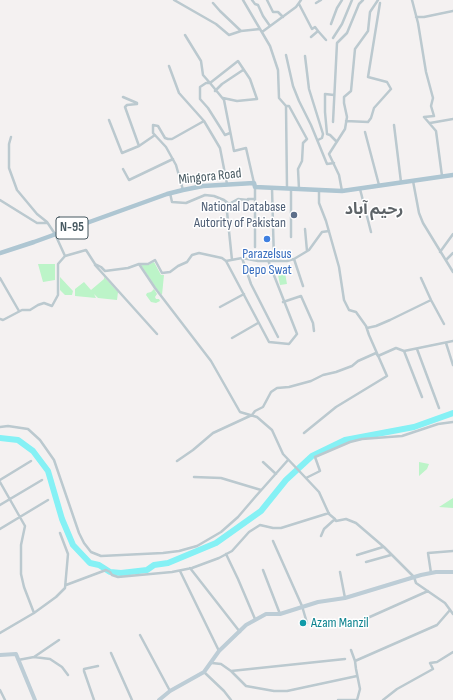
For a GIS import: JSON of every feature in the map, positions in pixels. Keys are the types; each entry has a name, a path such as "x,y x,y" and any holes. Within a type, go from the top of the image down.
{"main road":[{"name":"Mingora Road","path":"0,253 170,193 183,190 227,184 254,185 299,190 342,191 453,175"},
{"path":"159,700 170,691 204,672 212,663 219,651 246,626 266,614 280,614 318,602 345,598 421,575 453,572"},
{"path":"0,655 16,654 35,700"}],"street":[{"path":"174,0 216,24 229,35 241,31 260,29"},
{"path":"243,0 270,46 278,70 279,98 286,106 289,106 307,139 303,143 302,161 298,169 299,190"},
{"path":"252,0 258,5 270,26"},
{"path":"267,0 273,12 278,12 283,17"},
{"path":"262,32 296,7 301,0"},
{"path":"316,2 320,0"},
{"path":"331,24 341,0"},
{"path":"333,38 342,24 352,0"},
{"path":"333,122 337,43 347,33 359,4 363,0"},
{"path":"342,191 339,175 329,154 345,129 347,117 344,97 350,91 355,49 368,31 370,12 378,0"},
{"path":"412,0 426,72 433,98 431,106 434,116 424,117 436,130 442,177"},
{"path":"213,3 241,31"},
{"path":"346,121 368,122 378,102 391,89 387,82 368,77 380,3"},
{"path":"299,4 312,29 315,27 326,40"},
{"path":"416,17 424,17 453,11"},
{"path":"310,37 318,31"},
{"path":"185,35 200,61 203,74 222,98 234,151 246,148 254,185 255,247"},
{"path":"286,56 293,86 318,140 327,164 334,163"},
{"path":"305,56 309,89 323,134 322,138 318,140"},
{"path":"222,98 237,101 257,99 250,79 238,62 210,83 200,87 200,100 208,108 225,135 230,133"},
{"path":"169,66 179,93 204,121 220,148 227,184"},
{"path":"215,91 222,84 243,70"},
{"path":"334,95 325,94 325,112 327,134 336,141"},
{"path":"123,97 137,103 126,107 139,146"},
{"path":"286,106 291,237"},
{"path":"430,123 453,119"},
{"path":"109,120 122,153 139,146 155,135"},
{"path":"183,190 173,159 166,147 153,133 153,125 158,126 165,138 172,139 204,121"},
{"path":"394,125 401,183"},
{"path":"365,132 379,186"},
{"path":"11,137 9,144 9,168 17,190 37,214 48,223 65,256"},
{"path":"123,169 129,180 173,159"},
{"path":"413,181 419,213 423,223 453,272"},
{"path":"272,188 274,261"},
{"path":"360,188 371,232"},
{"path":"304,433 336,407 387,376 367,328 356,312 349,310 344,300 339,267 320,203 320,190"},
{"path":"170,193 172,202 186,203 205,195 214,196 226,201 229,204 238,200 254,199"},
{"path":"0,200 37,223 48,223"},
{"path":"226,201 232,260"},
{"path":"305,229 307,252"},
{"path":"95,264 105,271 128,268 139,264 148,264 155,260 162,273 170,272 187,262 192,254 199,253 226,260 242,258 258,262 268,260 282,262 294,259 307,252 322,232 329,231"},
{"path":"440,252 453,234"},
{"path":"0,319 3,320 19,311 30,310 44,303 52,306 58,295 58,264 65,256 86,250 95,264 157,334"},
{"path":"446,260 453,253"},
{"path":"242,258 251,284 278,337"},
{"path":"294,259 303,286"},
{"path":"226,260 269,342 289,344 297,334 283,302 268,260"},
{"path":"139,264 155,288 211,362 240,412 252,415 272,430 283,454 319,492 329,513 335,520"},
{"path":"0,278 19,311"},
{"path":"421,278 444,324"},
{"path":"220,307 244,294"},
{"path":"283,302 301,296 314,331"},
{"path":"367,328 390,320 431,300"},
{"path":"232,338 258,323"},
{"path":"378,356 396,348 404,351 453,341"},
{"path":"446,343 453,365"},
{"path":"417,349 439,408"},
{"path":"404,351 422,397"},
{"path":"177,461 194,450 213,433 252,415 255,411 263,407 271,392 277,388 289,387 311,381 323,375 352,366 358,360 376,353 378,356"},
{"path":"306,478 320,471 315,457 350,442 362,439 402,436 438,424 453,422"},
{"path":"0,427 8,426 28,428 40,440 54,460 84,543 91,552 101,556 171,552 197,546 229,526 289,461"},
{"path":"31,461 0,481 25,528 22,545 21,574 24,587 34,613"},
{"path":"263,462 276,474"},
{"path":"194,477 221,478 261,490"},
{"path":"0,504 42,480"},
{"path":"0,529 48,500"},
{"path":"66,585 106,570 114,577 118,577 190,568 232,551 249,532 260,525 281,528 329,513"},
{"path":"321,536 324,529 335,520 346,519 356,523 384,547 414,577 416,583 441,599 453,614"},
{"path":"0,633 34,613 56,597 65,588 68,554 60,533"},
{"path":"273,541 302,606 307,623"},
{"path":"357,555 384,547"},
{"path":"431,573 428,553 453,551"},
{"path":"226,554 255,620"},
{"path":"366,562 391,555"},
{"path":"190,568 240,632"},
{"path":"180,570 219,651"},
{"path":"263,570 280,614"},
{"path":"340,572 345,598"},
{"path":"363,620 428,591"},
{"path":"355,662 437,625 450,610"},
{"path":"140,635 170,691"},
{"path":"34,657 59,640"},
{"path":"338,700 357,700 360,690 355,662 351,650"},
{"path":"383,700 397,689 433,669 430,663 437,662 453,652"},
{"path":"111,653 132,700"},
{"path":"18,660 34,657 50,659 62,667 68,675"},
{"path":"231,671 345,659"},
{"path":"212,663 221,664 231,671 246,686 274,691 287,691 357,676"},
{"path":"94,700 84,669 98,666"},
{"path":"204,672 224,691 231,700"},
{"path":"0,690 4,700"}],"green space":[{"path":"154,262 161,275 164,275 162,295 141,265 148,265"},
{"path":"38,264 55,264 55,280 43,282"},
{"path":"285,273 287,284 280,285 278,275"},
{"path":"60,277 73,291 72,295 65,295 60,290"},
{"path":"104,277 118,292 117,300 98,298 94,294 96,298 75,296 75,289 84,282 91,290 104,279"},
{"path":"154,289 157,294 155,297 156,299 159,299 160,301 156,303 151,302 146,295"},
{"path":"419,462 429,464 427,469 419,476"},
{"path":"453,498 453,508 439,507"}],"waterway":[{"path":"0,438 18,440 33,451 48,471 62,519 73,545 90,563 99,565 110,572 121,573 147,570 154,565 168,563 216,543 261,511 286,480 312,456 345,440 414,427 453,413"}],"place":[{"name":"National Database Autority of Pakistan","path":"294,215"},
{"name":"Parazelsus Depo Swat","path":"267,239"},
{"name":"Azam Manzil","path":"303,623"}],"district":[{"name":"رحیم آباد","path":"374,210"}]}
